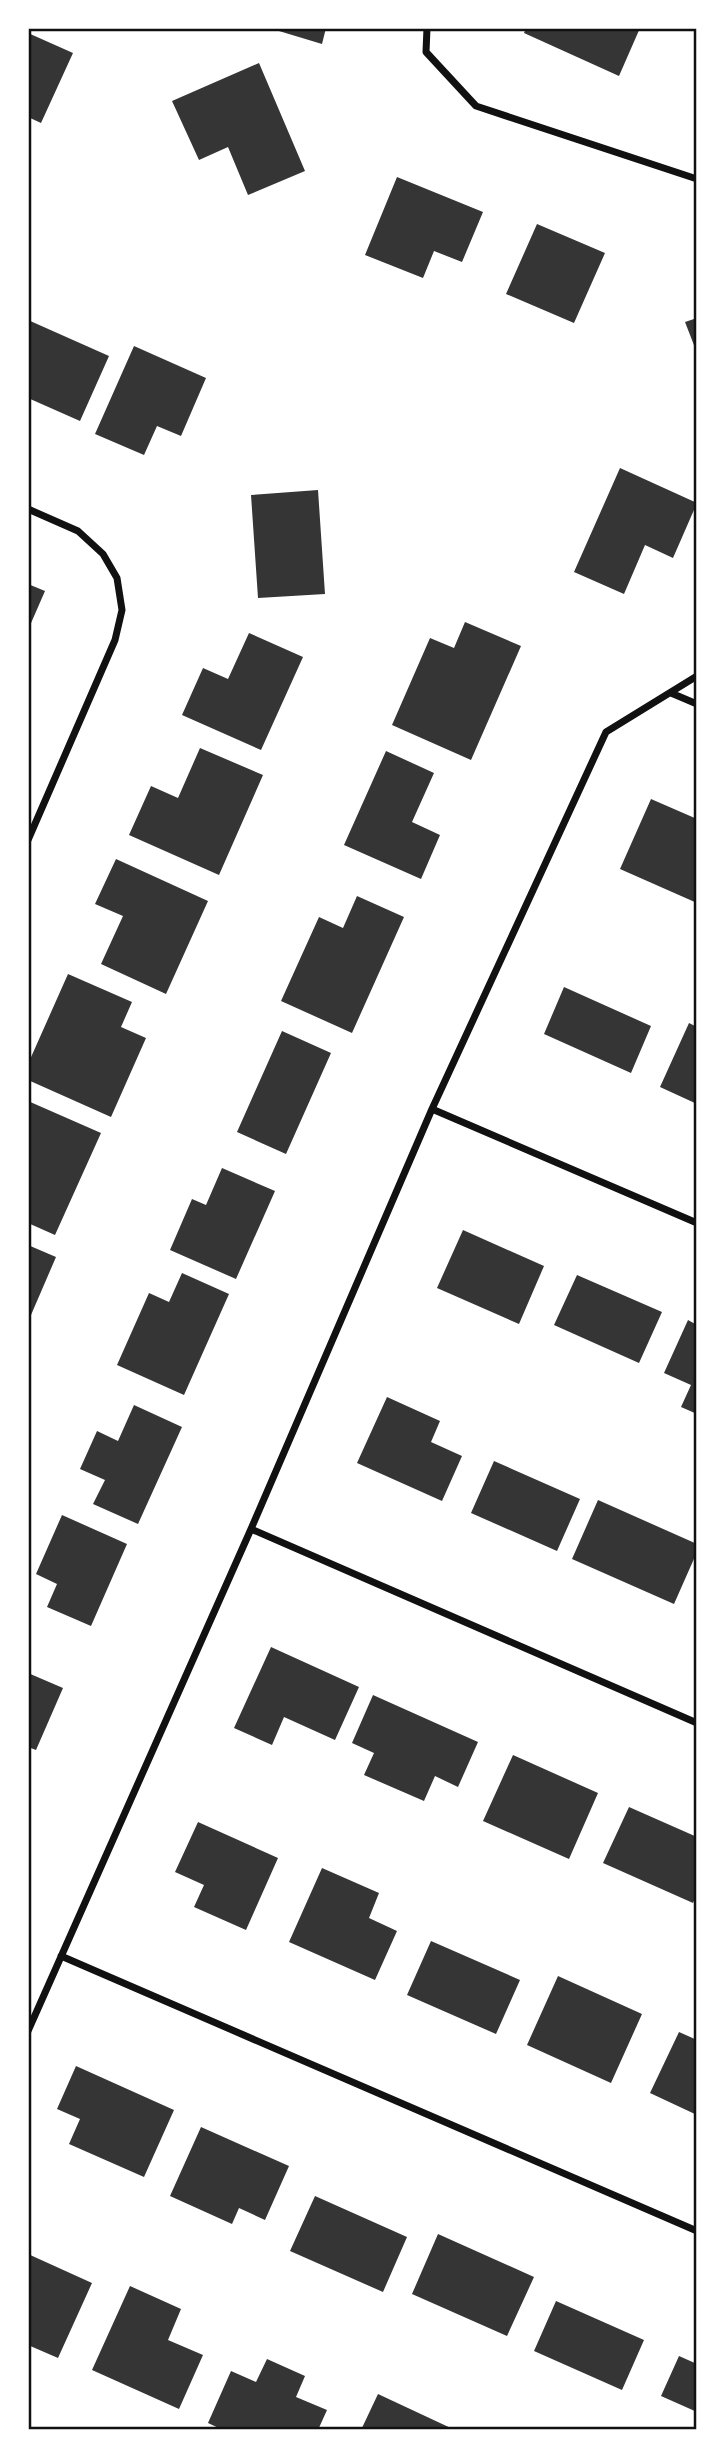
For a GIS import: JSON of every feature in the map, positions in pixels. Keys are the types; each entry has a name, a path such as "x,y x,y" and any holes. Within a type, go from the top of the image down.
{"street":[{"path":"427,28 426,52 476,106 697,179"},
{"path":"28,509 78,531 103,554 117,578 122,610 115,640 28,840"},
{"path":"28,2031 251,1529 432,1109 606,732 697,676"},
{"path":"671,693 697,704"},
{"path":"432,1109 697,1223"},
{"path":"251,1529 697,1723"},
{"path":"61,1956 697,2231"}],"building":[{"path":"269,28 326,28 322,44"},
{"path":"526,28 640,28 619,76 524,33"},
{"path":"28,33 73,53 41,123 28,117"},
{"path":"259,63 305,171 248,195 228,147 199,160 172,101"},
{"path":"397,177 483,212 462,262 434,251 423,278 365,255"},
{"path":"537,224 605,253 574,323 506,294"},
{"path":"697,318 697,353 685,322"},
{"path":"28,320 109,356 80,421 28,398"},
{"path":"134,346 206,378 181,436 157,426 144,455 95,434"},
{"path":"620,468 697,503 673,558 645,545 624,594 574,572"},
{"path":"318,490 325,594 258,598 251,495"},
{"path":"28,584 45,591 28,630"},
{"path":"465,622 521,646 471,760 392,725 430,638 454,648"},
{"path":"249,633 303,657 261,750 182,715 203,668 228,679"},
{"path":"200,748 263,775 219,875 129,835 151,786 178,798"},
{"path":"386,751 434,773 412,822 440,835 421,879 344,845"},
{"path":"651,799 697,819 697,903 620,869"},
{"path":"116,859 208,901 166,994 101,964 123,916 95,904"},
{"path":"357,896 404,917 352,1033 281,1001 319,917 343,928"},
{"path":"68,974 132,1002 121,1027 146,1038 111,1117 28,1080 28,1064"},
{"path":"564,987 651,1026 631,1073 544,1034"},
{"path":"689,1023 697,1027 697,1104 660,1087"},
{"path":"282,1031 331,1053 286,1154 237,1132"},
{"path":"28,1101 101,1133 55,1235 28,1223"},
{"path":"222,1168 275,1191 236,1279 170,1250 192,1199 206,1205"},
{"path":"463,1230 544,1266 519,1324 437,1288"},
{"path":"28,1245 56,1257 28,1322"},
{"path":"182,1273 229,1294 184,1395 117,1365 149,1293 169,1302"},
{"path":"577,1275 662,1312 639,1363 554,1325"},
{"path":"688,1320 697,1325 697,1414 681,1407 691,1385 664,1373"},
{"path":"387,1397 440,1421 431,1442 462,1456 442,1501 357,1463"},
{"path":"134,1405 182,1427 138,1524 93,1504 105,1480 80,1469 97,1431 118,1441"},
{"path":"494,1461 580,1499 557,1551 471,1513"},
{"path":"598,1500 697,1544 697,1552 674,1604 572,1559"},
{"path":"62,1515 127,1544 91,1626 47,1607 57,1584 36,1574"},
{"path":"271,1647 359,1687 335,1740 284,1717 272,1745 234,1728"},
{"path":"28,1673 63,1688 36,1750 28,1747"},
{"path":"373,1695 478,1742 458,1787 435,1776 424,1801 364,1775 374,1753 352,1743"},
{"path":"513,1755 598,1793 569,1859 483,1821"},
{"path":"629,1807 697,1837 697,1894 693,1903 603,1863"},
{"path":"198,1822 278,1858 246,1930 194,1907 204,1885 175,1872"},
{"path":"322,1868 379,1893 369,1918 397,1931 375,1980 289,1942"},
{"path":"431,1941 520,1980 496,2034 407,1995"},
{"path":"558,1976 642,2014 611,2083 527,2045"},
{"path":"679,2032 697,2040 697,2115 650,2093"},
{"path":"76,2066 174,2110 144,2177 69,2144 80,2119 57,2109"},
{"path":"201,2127 289,2166 265,2220 239,2208 232,2224 170,2196"},
{"path":"315,2196 407,2237 383,2292 290,2251"},
{"path":"438,2234 534,2277 507,2336 412,2294"},
{"path":"28,2254 92,2283 58,2358 28,2345"},
{"path":"130,2286 181,2309 168,2340 203,2355 179,2409 92,2370"},
{"path":"556,2301 644,2340 622,2390 534,2351"},
{"path":"679,2356 697,2364 697,2412 661,2396"},
{"path":"267,2359 305,2376 296,2397 327,2410 318,2430 223,2430 208,2423 231,2371 256,2382"},
{"path":"378,2394 455,2430 361,2430"}]}
